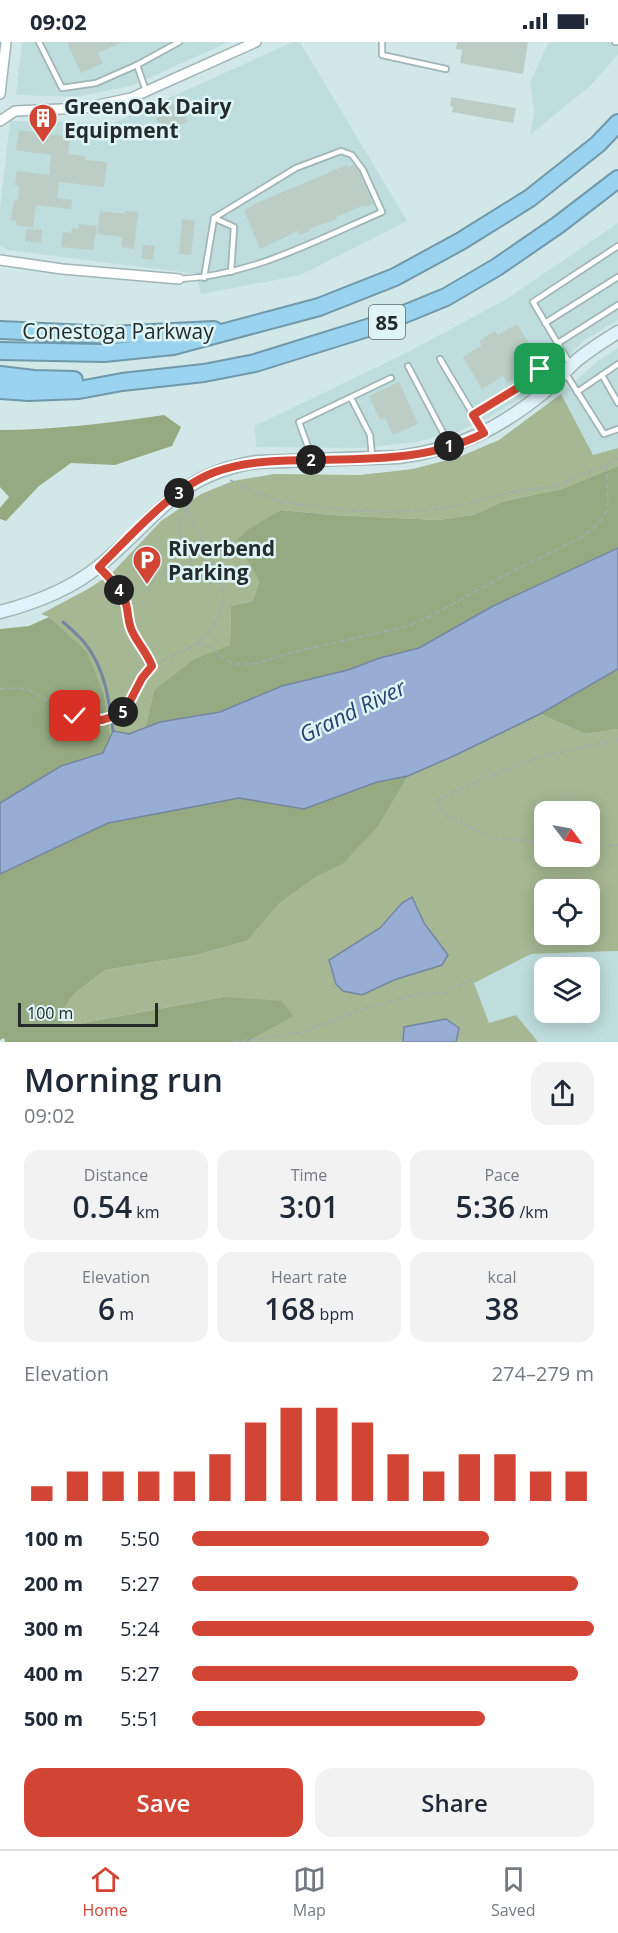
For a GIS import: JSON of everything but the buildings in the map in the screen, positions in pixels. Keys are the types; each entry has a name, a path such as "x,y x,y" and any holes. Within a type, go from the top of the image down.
{"highway":[{"name":"Conestoga Parkway","path":"0,351 104,353 173,346 319,307 395,277 442,252 530,198 598,144 618,123"},
{"name":"Conestoga Parkway","path":"0,390 29,392 79,390 122,382 204,373 255,363 380,324 446,297 497,267 558,225 618,178"},
{"name":"Conestoga Parkway","path":"0,330 111,335 201,329 236,331"},
{"name":"Conestoga Parkway","path":"0,375 34,379 122,382"}],"street":[{"path":"0,94 6,42"},
{"path":"0,121 15,111 84,108 131,98 239,45 256,42"},
{"path":"0,260 62,269 180,279"},
{"path":"0,612 31,604 73,584 99,567 168,500 189,485 214,472 257,462 420,454 473,439 495,428 536,398 596,346 618,332"}],"lane":[{"path":"39,42 62,88 96,83 137,65 179,42"},
{"path":"382,42 382,56 447,69"},
{"path":"137,65 146,91"},
{"path":"180,279 204,278 264,262 382,212 363,170 352,155 341,151 296,168 214,218 204,278"},
{"path":"214,218 234,227 231,272"},
{"path":"618,246 533,302 558,344 577,392 604,434 618,429"},
{"path":"545,322 618,277"},
{"path":"473,415 511,392 540,369 558,344 618,305"},
{"path":"440,359 484,433"},
{"path":"577,392 618,364"},
{"path":"408,366 450,446"},
{"path":"602,375 618,403"},
{"path":"313,460 299,422 391,378"},
{"path":"351,398 370,435 373,458"},
{"path":"99,567 124,597"}],"path":[{"path":"225,480 233,481 258,494 281,502 359,511 391,512 447,508 509,493 558,485 618,459"},
{"path":"195,645 210,647 234,664 254,664 297,651 405,627 427,618 511,572 584,536 599,523 606,512 608,502 606,464"},
{"path":"181,550 179,523 195,495"},
{"path":"0,689 29,690 75,716 102,720 121,714 126,709 142,678 152,666 195,645 207,635 223,606 223,591 191,520 188,506"},
{"path":"162,574 170,568 181,550 192,546 204,548"},
{"path":"124,597 133,633 149,657 152,666"},
{"path":"534,841 495,838 448,817 441,811 438,800 466,786 538,757 618,740"},
{"path":"600,844 618,845"},
{"path":"233,1042 303,1032 363,1009 414,996 445,993 472,979"}],"shaded area":[{"path":"22,42 229,42 131,86 76,97 16,95"},
{"path":"293,42 300,42 407,221 301,275 201,294 196,274 8,250 0,246 0,209 10,121 113,123"},
{"path":"549,42 618,42 618,54 590,86 530,135 534,111 530,82"},
{"path":"618,223 618,320 585,340 524,396 458,432 416,442 362,448 256,447 255,426 408,352 507,299"},
{"path":"618,348 618,448 593,455 561,394 599,360"},
{"path":"618,951 618,1042 538,1042 516,1015 489,1023 474,983 531,954"}],"green space":[{"path":"561,394 593,455 618,448 618,466 561,489 504,501 473,515 438,520 281,510 238,540 259,581 253,601 231,606 230,646 192,660 154,690 145,728 129,734 114,731 111,737 104,695 49,617 41,614 111,574 161,521 201,494 233,481 274,474 360,475 413,469 459,457 499,440"},
{"path":"164,415 181,427 172,446 115,465 71,463 39,486 6,521 0,519 0,508 9,497 0,487 0,430 82,426"},
{"path":"618,466 618,548 493,606 419,648 380,658 348,670 282,686 220,712 160,722 145,728 154,690 192,660 230,645 231,606 253,601 259,581 237,540 249,529 281,510 438,520 473,515 504,501 561,489"},
{"path":"49,617 87,652 104,695 111,737 103,753 61,766 0,803 0,629 29,626"},
{"path":"618,669 618,729 585,734 540,714"},
{"path":"540,714 585,734 618,729 618,951 531,954 474,983 489,1023 516,1015 538,1042 456,1042 457,1040 405,1027 403,1042 248,1042 292,1016 223,997 67,1026 58,1017 75,993 105,970 196,955 247,941 280,903 316,877 343,864 378,827 408,776","holes":["412,897 424,923 448,955 362,995 330,960 380,928"]},
{"path":"408,776 378,827 343,864 316,877 280,903 247,941 196,955 105,970 75,993 58,1017 67,1026 223,997 282,1001 293,1016 248,1042 5,1042 4,1038 0,1040 0,874 108,823 239,798 304,809 377,782"}],"water":[{"name":"Grand River","path":"618,548 618,669 540,714 408,776 377,782 304,809 239,798 108,823 0,874 0,803 61,766 103,753 113,731 129,734 160,722 220,712 282,686 348,670 380,658 419,648 493,606"},
{"path":"412,897 424,923 448,955 442,965 394,980 362,995 343,991 336,984 329,960 380,928 402,903"},
{"path":"446,1019 459,1028 456,1042 403,1042 404,1027"}],"waterway":[{"path":"63,622 84,642 97,662 108,696 113,731"}],"place":[{"name":"GreenOak Dairy Equipment","path":"43,144"},
{"name":"Riverbend Parking","path":"147,586"}],"route":[{"path":"75,716 102,720 121,714 142,678 152,666 149,657 133,633 124,597 99,567 168,500 189,485 214,472 239,465 275,460 399,457 420,454 473,439 484,433 473,415 519,387 540,369"}]}
